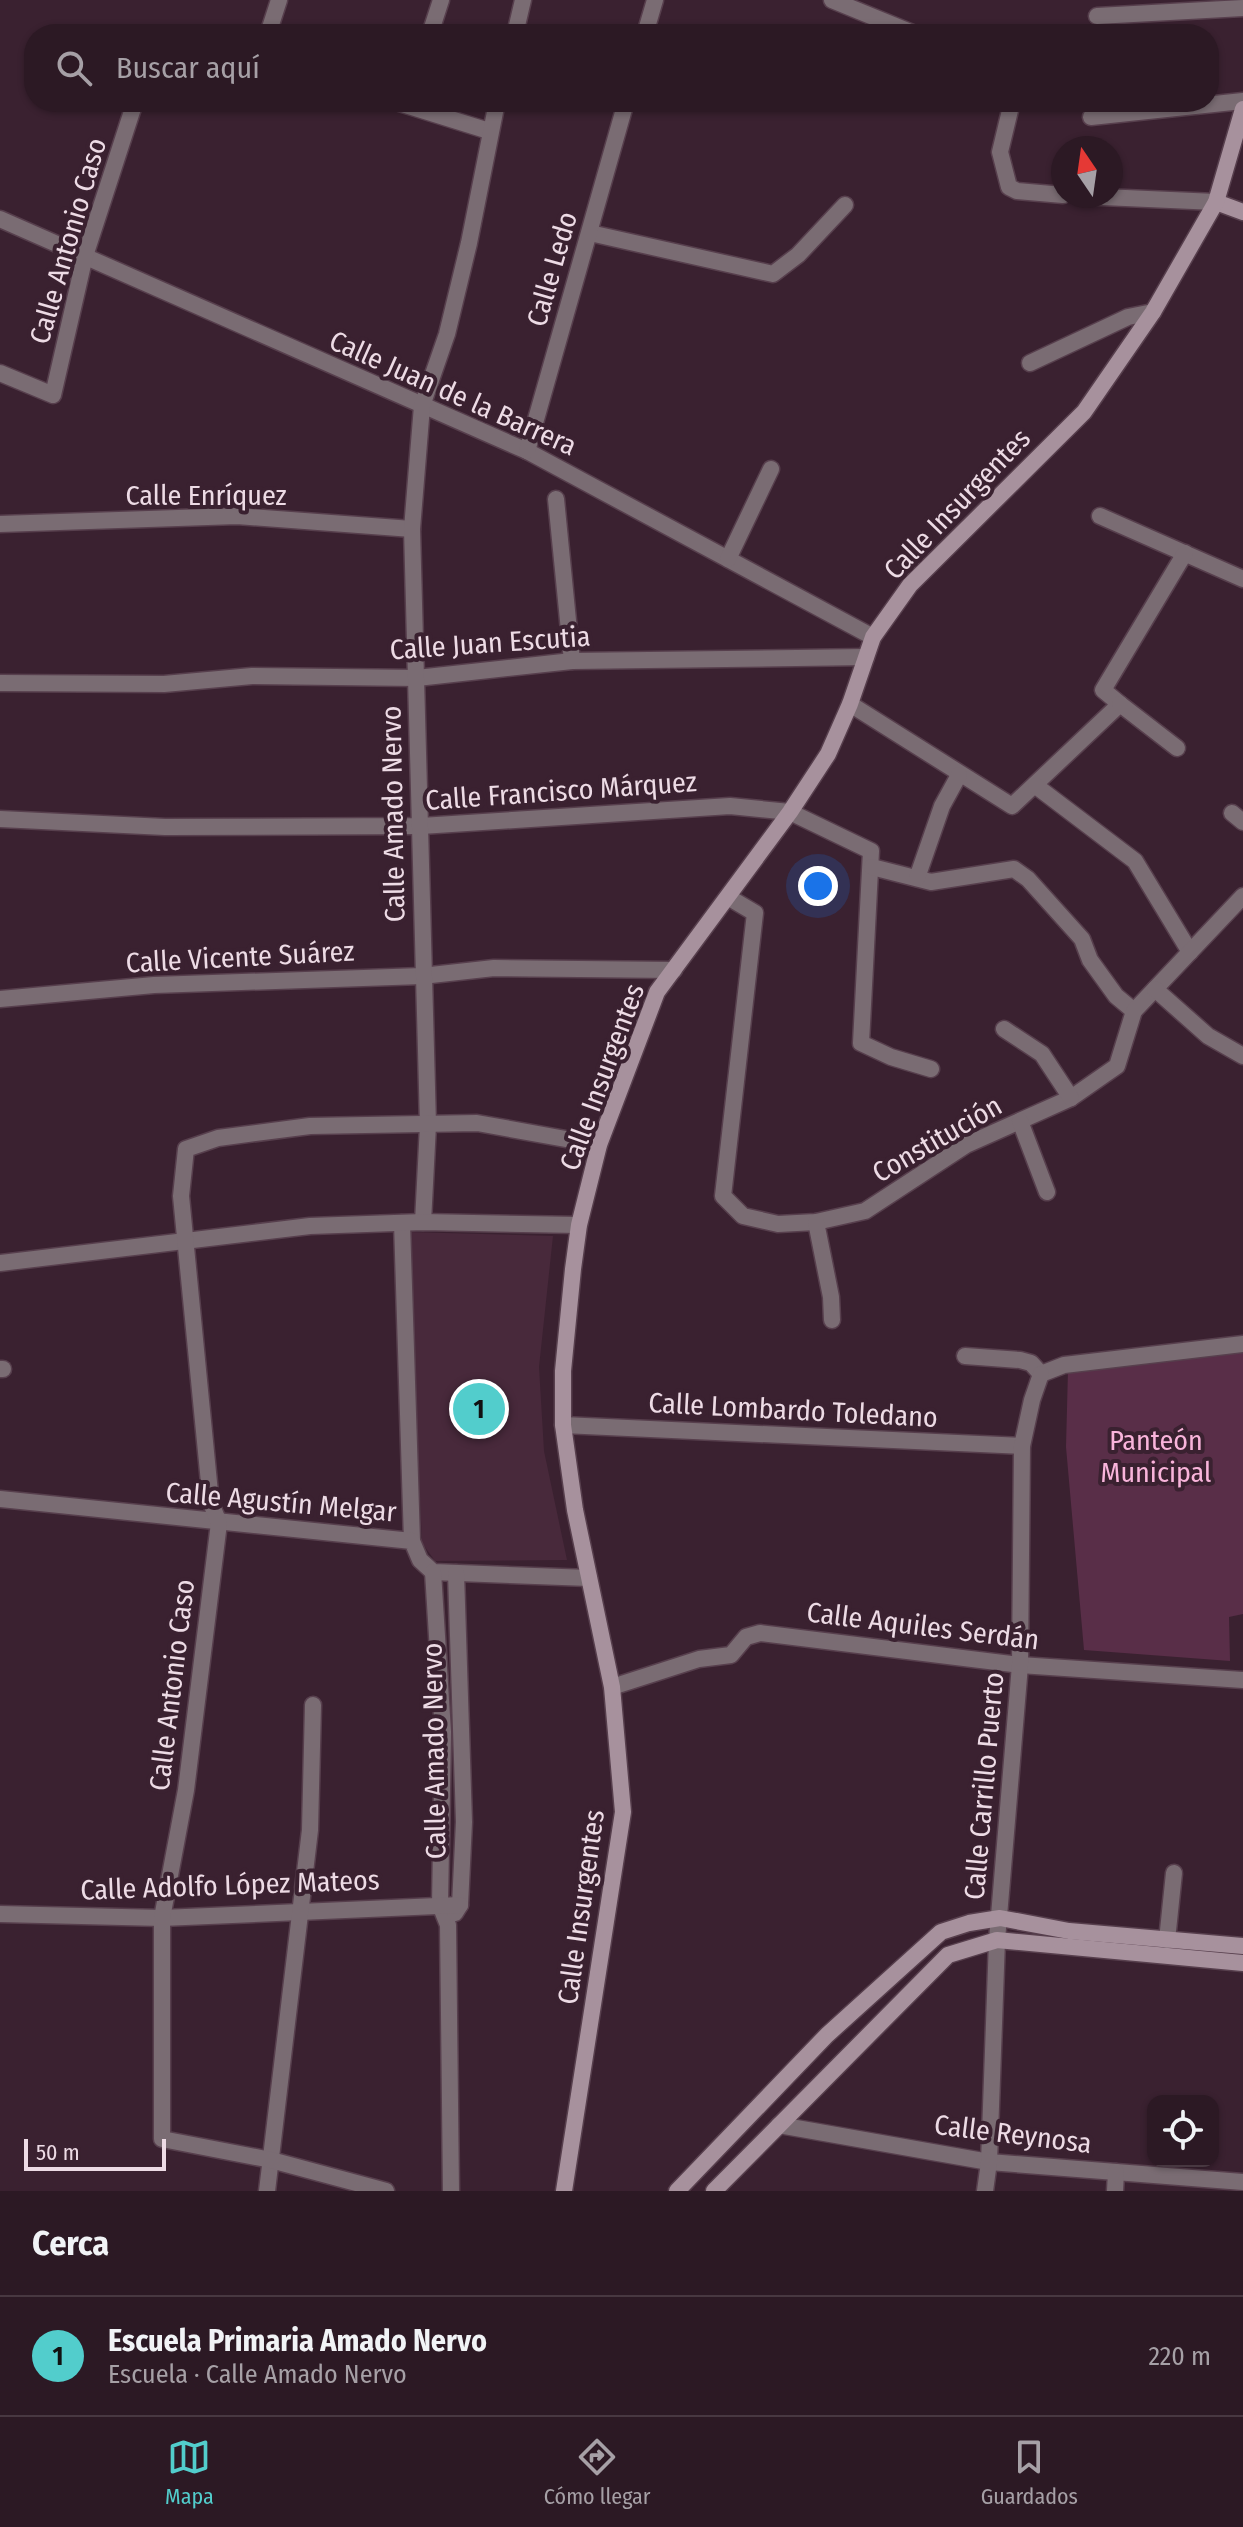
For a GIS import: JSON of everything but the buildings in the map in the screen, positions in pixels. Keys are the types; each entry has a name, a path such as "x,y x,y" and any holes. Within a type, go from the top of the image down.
{"main road":[{"name":"Calle Insurgentes","path":"564,2191 623,1812 612,1687 589,1578 563,1425 563,1371 579,1225 599,1145 657,992 790,812 828,754 850,704 873,637 910,585 1084,412 1153,312 1216,202 1243,109"},
{"path":"1216,202 1243,212"},
{"path":"677,2191 827,2035 941,1932 1000,1918 1069,1931 1243,1946"},
{"path":"714,2191 948,1955 997,1940 1243,1963"}],"street":[{"path":"271,24 279,0"},
{"path":"433,24 441,0"},
{"path":"517,24 523,0"},
{"path":"648,24 655,0"},
{"path":"832,0 891,24"},
{"path":"1097,16 1243,8"},
{"path":"1219,104 1243,101"},
{"name":"Calle Antonio Caso","path":"0,373 53,395 85,256 132,112"},
{"path":"436,112 489,131"},
{"name":"Calle Amado Nervo","path":"423,1222 428,1125 412,529 422,406 447,334 466,259 494,112"},
{"name":"Calle Ledo","path":"527,451 623,112"},
{"path":"1010,112 1000,152 1009,187 1017,191 1051,194"},
{"path":"1091,117 1138,112"},
{"path":"1123,198 1216,202"},
{"path":"590,233 773,274 798,255 845,205"},
{"name":"Calle Juan de la Barrera","path":"0,219 527,451 873,637"},
{"path":"1030,363 1128,317 1153,312"},
{"path":"728,559 771,469"},
{"path":"556,499 572,661"},
{"name":"Calle Enríquez","path":"0,524 237,516 412,529"},
{"path":"1100,516 1243,579"},
{"path":"1177,748 1103,690 1185,553"},
{"name":"Calle Juan Escutia","path":"0,683 164,684 252,676 417,678 572,661 866,657"},
{"path":"850,704 1012,806 1120,704"},
{"path":"917,878 942,806 959,775"},
{"path":"1036,786 1135,861 1190,952"},
{"name":"Calle Francisco Márquez","path":"0,819 165,827 421,826 730,806 790,812 871,851 872,867"},
{"path":"931,1069 891,1057 861,1043 872,867 931,882 1014,869 1028,879 1082,939 1090,960 1116,996 1134,1011 1243,896"},
{"name":"Constitución","path":"728,897 755,913 723,1196 743,1216 778,1224 816,1222 865,1211 966,1145 1071,1098 1117,1066 1134,1011"},
{"name":"Calle Vicente Suárez","path":"0,999 154,985 422,976 494,968 674,970"},
{"path":"1155,989 1208,1036 1243,1056"},
{"path":"1004,1029 1042,1054 1071,1098"},
{"path":"1020,1121 1047,1192"},
{"path":"428,1125 477,1123 599,1145"},
{"name":"Calle Antonio Caso","path":"271,2160 162,2139 162,1918 186,1790 219,1523 211,1503 181,1196 186,1149 218,1138 310,1126 428,1125"},
{"path":"0,1263 310,1226 423,1222 579,1225"},
{"path":"816,1222 831,1297 832,1320"},
{"path":"402,1223 412,1541"},
{"path":"965,1356 1020,1360 1031,1363 1041,1374 1064,1365 1243,1344"},
{"name":"Calle Carrillo Puerto","path":"985,2191 989,2162 997,1940 1020,1665 1022,1446 1041,1374"},
{"name":"Calle Lombardo Toledano","path":"563,1425 1022,1446"},
{"name":"Calle Agustín Melgar","path":"0,1499 412,1541 420,1560 433,1572"},
{"path":"433,1572 589,1578"},
{"name":"Calle Amado Nervo","path":"433,1572 443,1746 440,1905 448,1925 451,2191"},
{"name":"Calle Amado Nervo","path":"448,1925 460,1905 464,1822 456,1573"},
{"name":"Calle Aquiles Serdán","path":"612,1687 699,1659 731,1655 746,1637 760,1633 1020,1665 1243,1680"},
{"path":"267,2191 310,1830 313,1705"},
{"path":"443,1746 461,1747"},
{"path":"1167,1940 1174,1873"},
{"name":"Calle Adolfo López Mateos","path":"0,1914 162,1918 460,1905"},
{"name":"Calle Reynosa","path":"779,2125 989,2162 1243,2182"},
{"path":"271,2160 386,2191"},
{"path":"1115,2191 1116,2172"}],"shaded area":[{"path":"408,1232 553,1236 539,1367 544,1451 567,1560 435,1561 422,1543"}],"green space":[{"name":"Panteón Municipal","path":"1243,1351 1243,1614 1229,1617 1230,1661 1084,1650 1066,1447 1068,1370"}],"place":[{"name":"Escuela Primaria Amado Nervo","path":"479,1409"}]}
